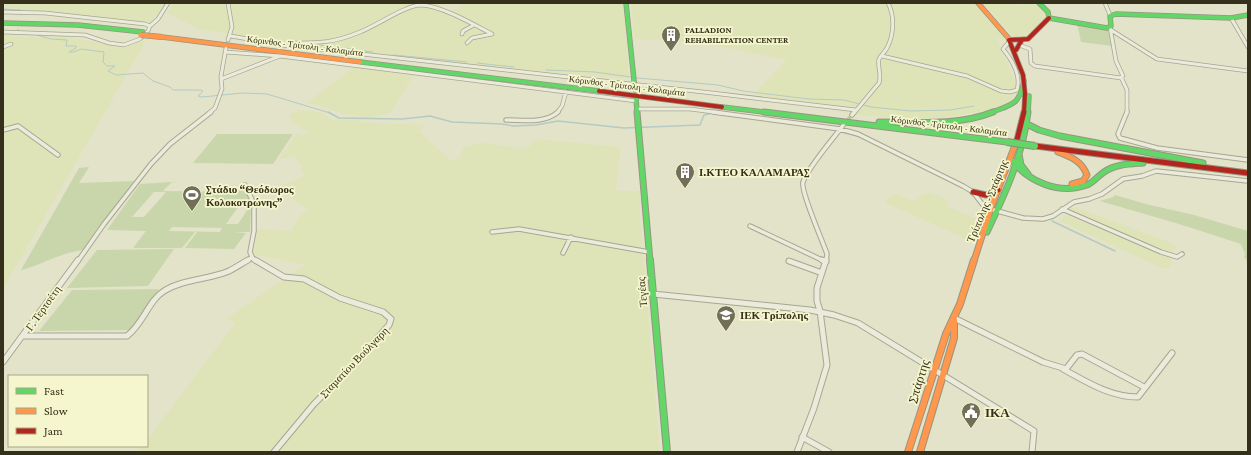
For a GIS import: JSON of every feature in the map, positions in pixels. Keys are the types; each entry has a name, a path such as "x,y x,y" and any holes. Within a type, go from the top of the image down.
{"main road":[{"path":"626,3 634,81"},
{"name":"Τρίπολης - Σπάρτης","path":"978,3 1013,43 1022,62 1028,84 1030,105 1027,124 1019,154 1012,163 998,190 994,210"},
{"path":"1039,3 1049,14 1049,18"},
{"path":"1049,18 1110,28 1110,15 1231,18 1248,15"},
{"path":"1013,43 1030,36 1049,18"},
{"name":"Κόρινθος - Τρίπολη - Καλαμάτα","path":"3,24 45,23 94,26 142,34"},
{"name":"Κόρινθος - Τρίπολη - Καλαμάτα","path":"3,24 18,26 79,28 163,36 873,122 1248,173"},
{"name":"Κόρινθος - Τρίπολη - Καλαμάτα","path":"163,36 1008,141 1021,144 1248,169"},
{"name":"Τρίπολης - Σπάρτης","path":"978,251 1012,163 1024,113 1026,91 1013,43"},
{"path":"873,122 929,124 979,117 1015,103 1022,94 1024,82"},
{"name":"Τεγέας","path":"636,99 667,452"},
{"path":"1027,124 1035,129 1065,137 1127,150 1209,164"},
{"path":"1019,154 1021,165 1025,172 1043,181 1073,184 1079,183 1086,178 1087,172 1073,158 1035,145"},
{"path":"1012,163 1021,172 1036,181 1068,188 1087,185 1096,180 1103,172 1121,165 1145,163 1191,166"},
{"path":"973,192 986,195 998,190"},
{"name":"Σπάρτης","path":"908,452 946,334 954,318 978,251"},
{"name":"Σπάρτης","path":"921,452 942,375 954,338 954,318"}],"street":[{"path":"3,32 85,35 95,37 112,44 120,45 141,39 150,26 158,19 168,3"},
{"path":"228,3 231,36 228,40"},
{"path":"852,115 879,83 879,59 892,36 893,30 892,11 888,3"},
{"path":"1105,3 1110,15"},
{"path":"281,45 324,44 332,42 361,32 407,9 421,5 449,12 492,34 472,38 467,43"},
{"path":"3,12 45,13 145,24 150,26"},
{"path":"1231,18 1236,24 1242,39 1248,47"},
{"path":"462,34 463,31 474,25"},
{"path":"1110,28 1115,48 1116,61 1123,76 1121,77"},
{"path":"1110,28 1157,59 1248,71"},
{"path":"231,36 281,45 404,59 634,81 857,109"},
{"path":"882,56 967,76 997,89 1010,92 1017,90 1018,81 1009,56 1002,49 1013,43 1030,49 1031,63 1035,66 1121,77 1126,82 1128,91 1126,118 1118,134 1120,138 1157,148 1248,160"},
{"path":"3,47 11,44"},
{"path":"226,48 221,79 280,56"},
{"path":"225,52 280,56 566,92 636,99"},
{"name":"Γ. Τερτσέτη","path":"3,362 82,254 157,157 176,138 209,114 219,98 222,89 221,79"},
{"path":"506,120 530,121 552,116 560,109 566,92"},
{"path":"637,109 690,109 840,130 865,136 950,178 973,192 983,205 994,210 1023,218 1036,219 1053,216 1074,202 1089,199 1102,194 1123,179 1142,176 1156,171 1248,182"},
{"path":"797,452 814,408 826,369 820,312 817,301 817,288 826,262 827,254 803,185 804,179 814,164 844,124"},
{"path":"3,130 18,126 58,155"},
{"path":"23,336 126,336 134,331 157,296 166,290 183,283 229,271 251,258 250,252 254,231 254,204 245,185"},
{"path":"1062,209 1161,252 1177,257 1182,254"},
{"path":"750,226 826,262"},
{"path":"492,232 519,229 649,252"},
{"path":"563,253 571,238"},
{"name":"Σταματίου Βούλγαρη","path":"251,258 284,277 304,279 340,298 383,312 391,319 389,325 362,356 314,404 274,452"},
{"path":"789,261 822,273"},
{"path":"653,294 840,315 858,323 1034,431 1032,452"},
{"path":"954,318 1010,347 1062,369 1104,390 1131,398 1138,397 1144,387 1172,353"},
{"path":"1062,369 1069,367 1077,355 1082,354 1144,387"},
{"path":"802,437 829,452"}],"green space":[{"path":"3,3 166,3 150,23 3,7"},
{"path":"173,3 225,3 231,27 229,34 199,29 167,13"},
{"path":"229,3 441,3 438,7 448,11 457,9 466,3 487,3 497,5 500,3 624,3 629,79 460,65 285,45 235,36"},
{"path":"631,3 975,3 1006,39 997,38 1018,89 1012,100 994,109 943,118 903,119 859,115 753,94 787,60 698,42 634,39"},
{"path":"983,3 1005,3 1021,6 1024,3 1038,6 1045,15 1046,19 1026,36 1012,36"},
{"path":"1077,23 1108,29 1112,46 1081,42"},
{"path":"3,35 33,37 62,36 122,48 146,41 3,289"},
{"path":"354,67 414,75 390,113 363,119 359,122 425,125 419,131 451,161 460,156 464,147 483,143 527,149 535,139 621,147 616,191 640,191 640,216 660,452 138,452 141,447 148,447 148,439 235,323 226,319 305,265 257,255 253,252 256,245 257,229 291,231 299,216 308,210 277,187 305,176 302,171 301,164 295,156 279,159 296,134 305,135 310,132 303,130 291,120 289,115 299,110 319,112 333,120 353,120 365,116 343,114 308,102"},
{"path":"217,134 293,134 273,164 193,163"},
{"path":"89,167 79,183 134,181 84,250 67,253 21,270 79,168"},
{"name":"Στάδιο “Θεόδωρος Κολοκοτρώνης”","path":"172,182 163,191 237,192 239,189 243,189 242,186 195,183 244,186 251,206 250,232 233,232 246,233 234,249 185,248 197,232 195,232 182,248 133,248 146,231 107,230 140,184","holes":["154,192 166,192 144,217 132,217","243,200 247,200 250,206 238,224 226,224","172,227 222,228 220,232 169,231"]},
{"path":"931,193 945,199 949,203 947,206 977,219 974,220 978,225 971,240 886,203 885,201 892,195 896,194 913,201 924,194"},
{"path":"1115,195 1194,215 1248,231 1248,262 1244,257 1245,254 1241,244 1100,201"},
{"path":"1075,207 1166,241 1176,247 1173,254 1171,255 1071,212 1070,210"},
{"path":"1066,215 1171,258 1171,264 1169,268 1159,267 1060,221"},
{"path":"174,249 148,286 67,288 97,250"},
{"path":"159,289 131,330 39,331 72,290"}],"waterway":[{"path":"3,9 21,10 21,15"},
{"path":"37,35 51,39 67,40 66,46 76,46 76,48 69,52 74,52 81,49 104,52 103,62 107,66 115,66 108,71 116,75 143,73 153,81 170,87 173,90 201,90 203,91 198,96 202,97 242,93 267,94 330,113"},
{"path":"311,44 373,52"},
{"path":"394,55 467,62"},
{"path":"477,63 514,67"},
{"path":"546,70 595,72 638,78 718,85 743,91 809,99 844,100 871,107 910,111 950,110 974,106"},
{"path":"330,113 339,118 402,119 430,116 452,122 502,124 514,126 536,125 558,121 624,128 700,125 704,115 712,113"},
{"path":"830,129 861,137"},
{"path":"1052,221 1115,251"}],"tunnel":[{"path":"844,124 852,115"}],"traffic: fast":[{"path":"626,3 635,90"},
{"path":"1039,3 1048,12 1049,18"},
{"path":"1049,18 1107,28 1111,26 1110,16 1116,14 1231,18 1248,15"},
{"path":"3,23 78,25 143,32"},
{"path":"360,62 599,91"},
{"path":"879,122 939,122 983,116 1015,103 1021,95 1024,81"},
{"path":"987,232 1015,166 1025,132 1029,96"},
{"path":"636,97 667,452"},
{"path":"722,107 1007,142"},
{"path":"1027,124 1039,130 1060,136 1203,163"},
{"path":"1007,142 1035,146"},
{"path":"1019,154 1021,165 1028,174"},
{"path":"1011,159 1017,167 1035,180 1055,187 1066,188 1087,185 1113,167 1143,163"}],"traffic: slow":[{"path":"978,3 1011,41"},
{"path":"141,35 162,37"},
{"path":"162,37 360,62"},
{"path":"908,452 946,334 960,304 991,208 1017,140"},
{"path":"1058,152 1076,160 1085,170 1087,175 1083,181 1072,184"},
{"path":"920,452 954,338 954,320"}],"traffic: jam":[{"path":"1009,40 1028,39 1049,18"},
{"path":"1009,40 1020,66 1025,85 1023,122 1017,140"},
{"path":"1016,50 1022,40"},
{"path":"599,91 722,107"},
{"path":"1035,146 1248,173"},
{"path":"973,192 986,195 998,190"}],"place":[{"name":"PALLADION REHABILITATION CENTER","path":"671,52"},
{"name":"Ι.ΚΤΕΟ ΚΑΛΑΜΑΡΑΣ","path":"685,189"},
{"name":"Στάδιο “Θεόδωρος Κολοκοτρώνης”","path":"192,212"},
{"name":"ΙΕΚ Τρίπολης","path":"726,332"},
{"name":"ΙΚΑ","path":"971,429"}]}
